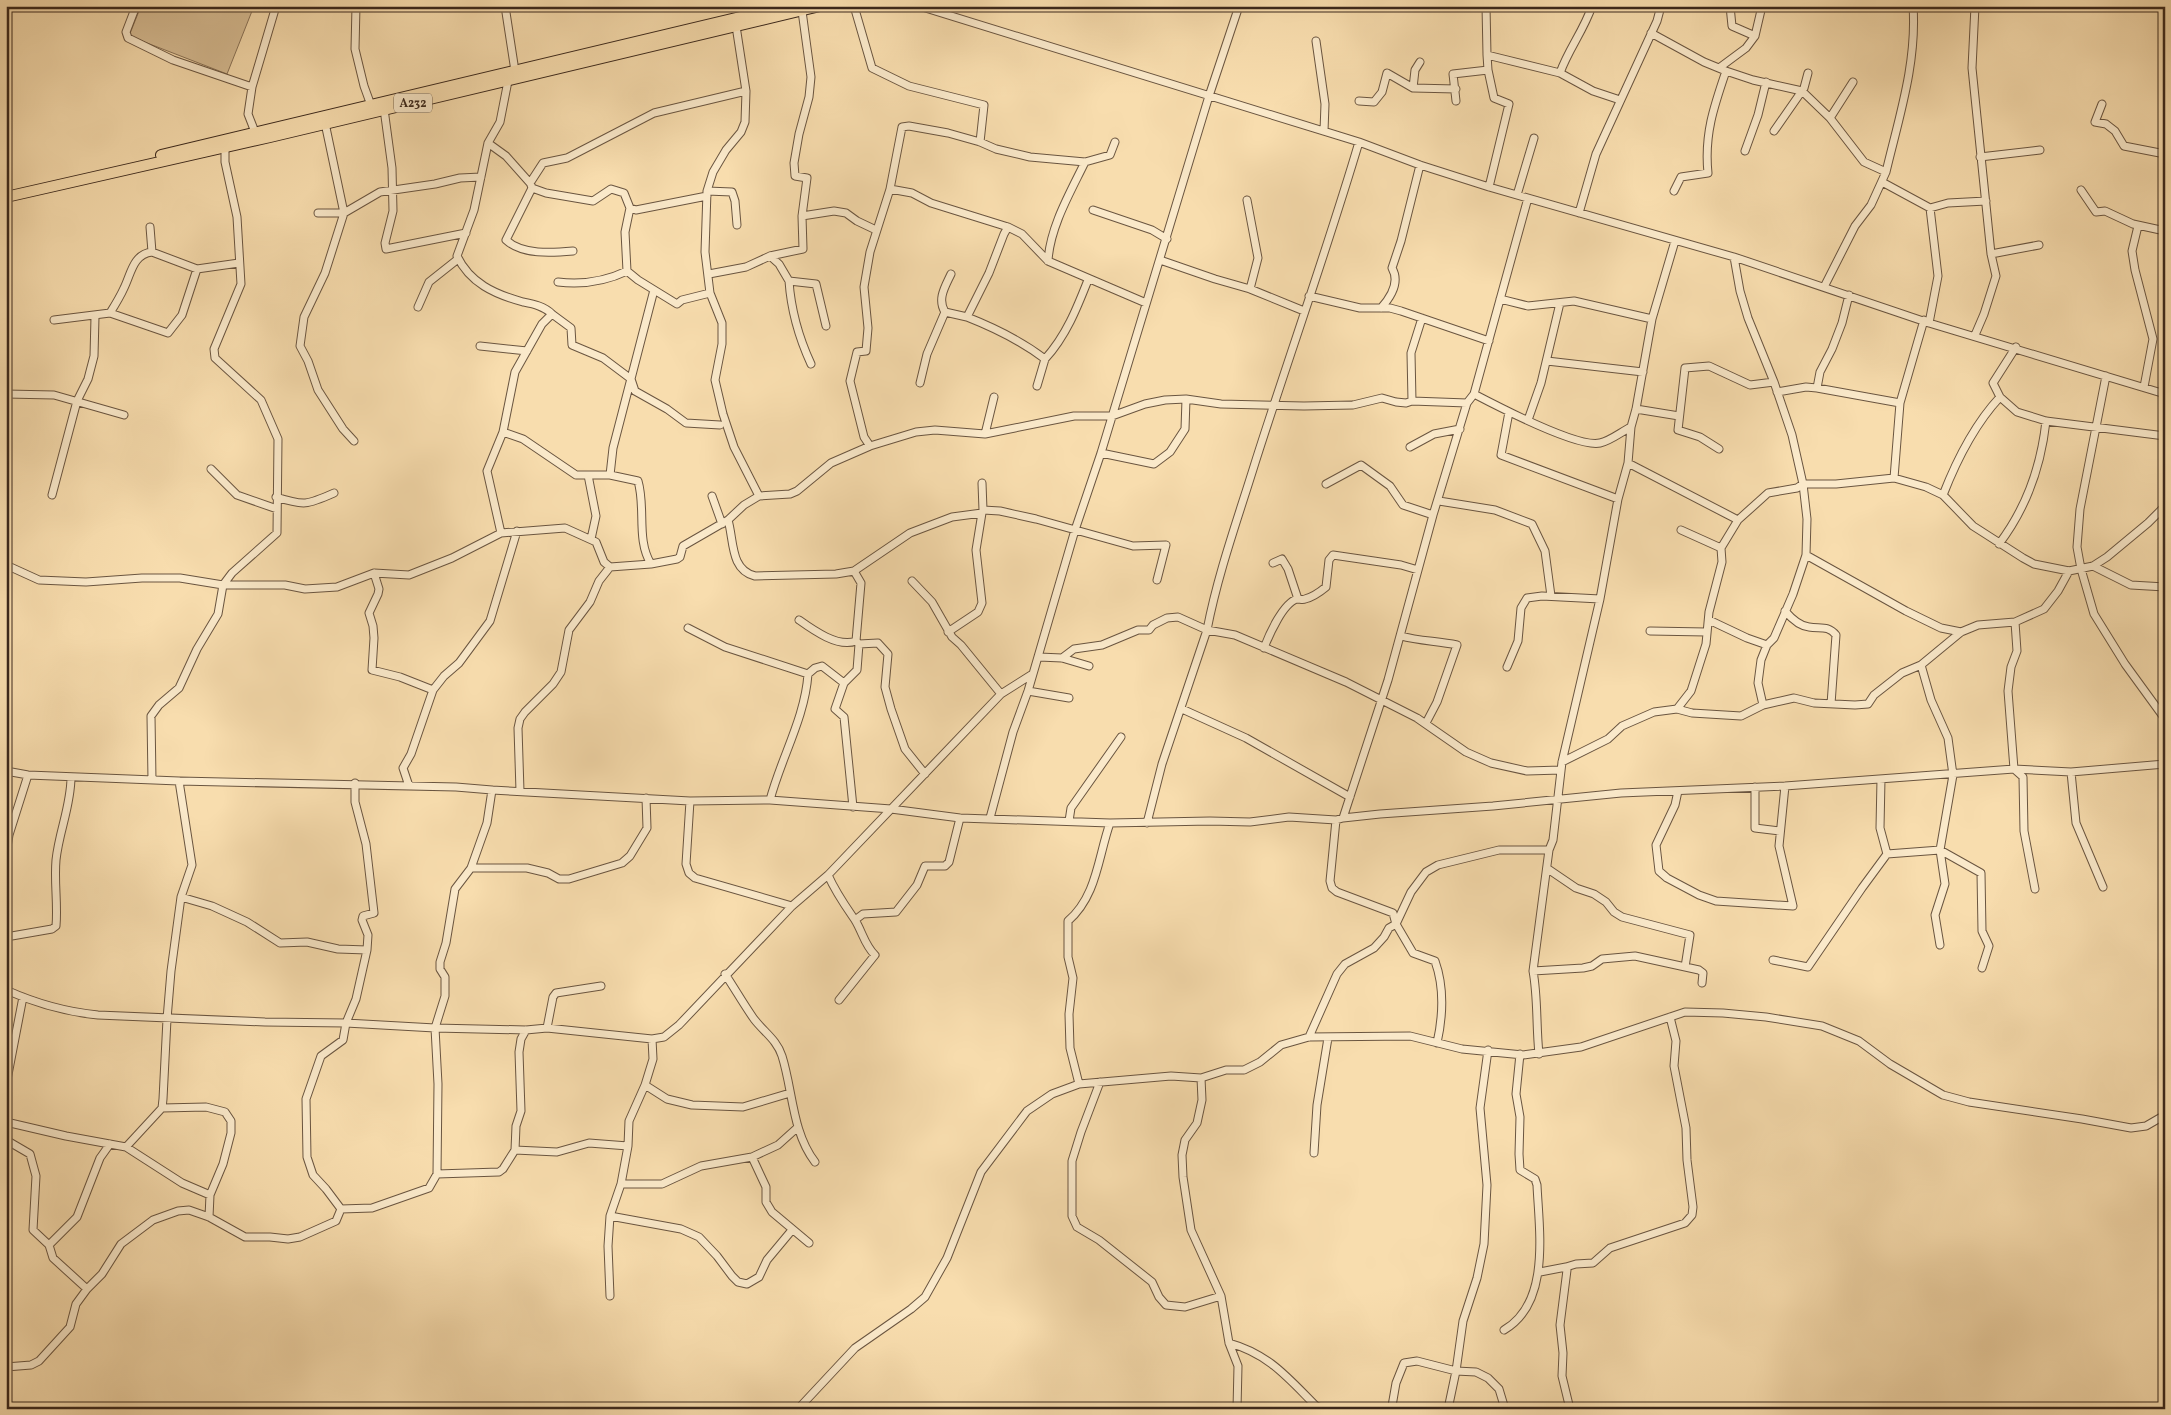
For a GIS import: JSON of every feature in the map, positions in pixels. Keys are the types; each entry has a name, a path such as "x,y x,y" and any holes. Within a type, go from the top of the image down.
{"highway":[{"name":"A232","path":"6,197 226,147 324,123 372,108 515,71 787,6"},
{"name":"A232","path":"6,191 255,132 372,108 384,109 508,81 820,6"}],"street":[{"path":"136,6 126,32 128,38 196,69 252,87"},
{"path":"255,132 248,114 252,87 276,6"},
{"path":"356,6 356,49 364,86 372,108"},
{"path":"505,6 515,71"},
{"path":"854,6 872,68 909,86 984,106 980,142"},
{"path":"919,6 1358,142 1420,165 1489,187 1734,257 1927,322 2016,347 2165,394"},
{"path":"990,818 1013,732 1028,691 1075,530 1101,453 1209,96 1239,6"},
{"path":"1486,6 1488,70 1494,98 1509,104 1489,187"},
{"path":"1560,73 1565,58 1580,34 1592,6"},
{"path":"1578,213 1596,154 1657,22 1660,6"},
{"path":"1730,6 1732,26 1755,36"},
{"path":"1674,190 1681,178 1708,173 1706,151 1710,122 1723,70 1746,48 1755,36 1762,6"},
{"path":"1824,287 1855,226 1871,205 1886,172 1905,99 1913,43 1913,6"},
{"path":"1975,6 1972,68 1991,254 1996,276 1975,335"},
{"path":"709,274 746,267 770,256 803,249 802,216 807,178 795,176 794,163 798,134 809,97 810,77 802,11"},
{"path":"736,26 746,91 745,122 741,132 726,150 713,172 707,194 705,252 710,293 722,323 722,344 716,380 723,414 734,447 759,496"},
{"path":"1651,33 1704,62 1723,70 1753,80 1802,91 1830,118 1864,162 1886,172"},
{"path":"1316,41 1325,104 1324,132"},
{"path":"1487,55 1560,73 1593,92 1620,100"},
{"path":"1413,88 1415,70 1420,62"},
{"path":"1456,101 1453,74 1488,70"},
{"path":"1359,101 1374,102 1378,98 1387,73 1413,88 1456,89"},
{"path":"1774,131 1802,91 1808,73"},
{"path":"508,81 500,122 488,142 481,177 466,233 457,256 458,259 468,275 477,282 506,297 540,306 571,328 572,345 603,358 631,379 635,391 667,408 686,423 720,425"},
{"path":"1745,151 1758,115 1766,82"},
{"path":"1830,118 1853,82"},
{"path":"572,251 552,253 534,251 511,244 506,240 543,163 567,158 654,113 746,91"},
{"path":"2102,104 2095,122 2106,124 2115,131 2122,144 2130,148 2165,154"},
{"path":"384,109 392,168 393,211 385,243 386,249 466,233"},
{"path":"324,123 344,213 325,273 304,317 300,346 308,361 318,390 343,430 354,440"},
{"path":"870,446 864,437 850,381 858,352 866,350 868,328 864,287 870,252 890,189 902,127 909,126 948,133 980,142 996,149 1030,157 1085,162 1110,155 1115,142"},
{"path":"1516,195 1534,138"},
{"path":"488,142 506,156 531,185 546,193 593,201 611,190 624,193 630,208 625,232 627,271"},
{"path":"1147,823 1162,764 1207,630 1211,608 1233,532 1304,311 1335,224 1358,142"},
{"path":"152,780 151,716 159,705 179,688 197,649 218,614 222,585 232,573 277,533 278,439 261,400 215,358 214,349 241,284 237,218 225,162 226,147"},
{"path":"1980,157 2040,150"},
{"path":"1048,261 1049,248 1064,206 1085,162"},
{"path":"1381,308 1388,300 1396,281 1396,275 1392,268 1401,241 1420,165"},
{"path":"318,212 344,213 380,192 460,178 481,177"},
{"path":"1882,182 1930,208 1948,203 1986,201"},
{"path":"890,189 912,193 931,203 1008,227 1022,234 1048,261 1088,280 1146,302"},
{"path":"2081,190 2096,212 2105,211 2138,226 2165,231"},
{"path":"630,208 636,210 707,194 732,192 735,201 737,225"},
{"path":"1437,1043 1443,1014 1435,962 1414,953 1396,924 1393,912 1337,892 1332,888 1330,881 1339,819 1350,797 1401,636 1433,516 1467,403 1474,394 1528,198"},
{"path":"1247,200 1258,258 1250,289"},
{"path":"1894,478 1900,403 1927,322 1938,276 1930,208"},
{"path":"1093,210 1152,230 1167,239"},
{"path":"802,216 834,211 846,213 857,221 876,230"},
{"path":"2138,226 2132,251 2153,339 2144,387"},
{"path":"150,227 152,252"},
{"path":"967,317 989,274 1008,227"},
{"path":"1538,1054 1536,989 1533,971 1562,766 1600,599 1618,499 1628,463 1631,428 1652,319 1675,241"},
{"path":"1991,254 2039,246"},
{"path":"1037,250 1049,248"},
{"path":"110,313 124,288 132,266 146,253 152,252 197,269 239,263"},
{"path":"770,256 779,264 789,281 790,298 802,346 810,364"},
{"path":"1734,257 1740,291 1748,318 1774,382 1792,435 1803,484 1808,519 1806,555 1782,620 1774,638 1767,645 1761,660 1758,683 1763,705"},
{"path":"418,307 429,282 458,259"},
{"path":"1160,260 1250,289 1304,311"},
{"path":"54,320 95,317 110,313 168,333 182,315 197,269"},
{"path":"558,282 583,284 597,282 627,271"},
{"path":"627,271 677,304 682,300 710,293"},
{"path":"951,274 943,291 941,306 945,312 967,317 999,330 1024,343 1045,359"},
{"path":"1037,386 1045,359 1058,345 1088,280"},
{"path":"789,281 816,284 826,326"},
{"path":"610,475 613,448 654,290"},
{"path":"1817,388 1820,372 1832,350 1842,323 1849,295"},
{"path":"1310,296 1360,308 1390,308 1489,341"},
{"path":"1500,299 1528,306 1574,301 1652,319"},
{"path":"1528,420 1547,362 1560,303"},
{"path":"920,383 927,354 945,312"},
{"path":"501,533 488,471 503,432 516,372 542,324 552,314"},
{"path":"52,495 77,401 88,378 94,356 95,317"},
{"path":"1412,401 1411,353 1422,318"},
{"path":"480,346 527,351"},
{"path":"2016,347 1993,383 2000,397 2016,412 2046,421 2165,436"},
{"path":"1547,362 1643,372"},
{"path":"1720,449 1700,436 1678,430 1678,416 1685,368 1709,366 1750,385 1774,382"},
{"path":"2106,376 2077,531 2077,547 2081,569 2094,614 2125,664 2165,719"},
{"path":"1777,392 1806,387 1900,403"},
{"path":"6,394 54,396 124,415"},
{"path":"1474,394 1509,412 1583,443 1600,443 1631,428"},
{"path":"984,434 994,397"},
{"path":"1943,495 1957,460 1984,415 2000,397"},
{"path":"6,565 39,580 86,582 142,578 180,578 222,585 285,585 305,589 337,587 374,573 409,576 452,558 501,533 565,528 596,542 604,562 610,567 651,564 677,559 680,557 683,546 725,522 744,505 759,496 790,494 797,491 831,463 870,446 916,432 935,430 984,434 1074,416 1112,416 1145,404 1186,399 1221,404 1274,405 1353,405 1382,398 1406,403 1412,401 1467,403"},
{"path":"1101,453 1154,464 1170,452 1185,429 1186,399"},
{"path":"1636,408 1678,416"},
{"path":"1509,412 1500,455 1618,499"},
{"path":"1999,544 2017,517 2032,486 2041,457 2046,421"},
{"path":"1410,447 1434,434 1460,429"},
{"path":"503,432 523,439 576,476 610,475 638,482 642,496 643,547 651,564"},
{"path":"1628,463 1738,520"},
{"path":"1326,484 1361,465 1390,486 1403,504 1433,516"},
{"path":"211,469 237,495 277,510"},
{"path":"588,475 596,516 592,539"},
{"path":"1677,709 1691,691 1706,644 1709,612 1722,562 1721,548 1738,520 1768,494 1797,488 1803,484 1858,482 1894,478 1926,487 1943,495 1973,526 1999,544 2034,564 2069,571 2094,566 2148,523 2165,506"},
{"path":"948,632 980,609 982,593 979,587 976,550 982,512 982,483"},
{"path":"276,497 296,503 308,504 334,493"},
{"path":"712,496 732,534 736,562 750,575 820,575 854,571 910,534 952,517 1000,511 1134,546 1166,545 1157,580"},
{"path":"1439,501 1495,510 1532,524 1545,551 1551,596"},
{"path":"1681,530 1721,548"},
{"path":"409,786 403,768 411,754 434,690 444,676 459,663 490,621 518,531"},
{"path":"1264,648 1270,633 1283,612 1298,599 1305,599 1326,587 1329,560 1333,555 1401,565 1418,570"},
{"path":"1806,555 1906,611 1941,628 1962,632"},
{"path":"1273,563 1282,559 1288,569 1298,599"},
{"path":"2094,566 2131,585 2165,587"},
{"path":"520,791 518,728 520,719 553,684 560,672 569,630 590,602 599,581 610,567"},
{"path":"853,807 844,717 835,709 844,684 857,670 861,583 854,571"},
{"path":"1062,658 1074,649 1102,645 1138,630 1149,630 1153,625 1167,618 1178,617 1207,630 1235,635 1321,671 1426,723 1466,752 1491,763 1527,771 1562,766 1608,739 1622,726 1654,712 1677,709 1692,713 1741,716 1763,705 1794,698 1831,704 1868,704 1874,695 1902,674 1921,665 1962,632 1978,625 2016,622 2044,609 2058,591 2069,571"},
{"path":"374,573 379,589 369,613 374,638 372,670 400,677 434,690"},
{"path":"912,581 932,602 948,632 1001,694"},
{"path":"1507,666 1518,641 1521,608 1527,598 1551,596 1600,599"},
{"path":"1785,611 1792,619 1804,626 1828,629 1836,635 1831,704"},
{"path":"1782,620 1792,619"},
{"path":"799,620 830,638 851,643 878,643 888,654 885,687 891,709 905,749 925,774"},
{"path":"1708,620 1767,645"},
{"path":"2016,622 2017,651 2011,668 2008,691 2014,769 2023,777 2024,831 2035,889"},
{"path":"688,628 726,647 808,674"},
{"path":"1650,631 1706,632"},
{"path":"1401,636 1418,641 1434,641 1458,645 1437,702 1426,723"},
{"path":"1038,656 1062,658 1090,666"},
{"path":"1921,665 1931,700 1948,738 1953,775 1940,850 1944,884 1935,915 1940,945"},
{"path":"770,800 777,775 791,740 807,685 808,674 815,668 822,666 844,684"},
{"path":"6,990 77,1013 167,1019 346,1023 435,1028 526,1030 547,1028 652,1039 664,1037 792,906 828,875 1001,694 1032,675"},
{"path":"1028,691 1069,698"},
{"path":"1182,709 1246,738 1350,797"},
{"path":"1069,821 1075,802 1120,737"},
{"path":"6,771 28,775 178,782 355,783 456,786 492,790 690,801 770,800 891,809 960,818 1147,823 1250,822 1289,818 1339,819 1621,793 1786,786 2014,769 2072,772 2165,764"},
{"path":"2072,772 2076,823 2103,887"},
{"path":"7,847 28,775"},
{"path":"6,937 52,929 56,926 54,888 56,860 60,834 68,812 71,776"},
{"path":"1881,780 1880,828 1888,854"},
{"path":"126,1147 162,1108 167,1019 181,897 192,865 178,782"},
{"path":"341,1209 313,1175 307,1158 306,1099 321,1056 343,1040 346,1023 356,999 366,950 368,935 362,916 374,912 366,844 355,802 355,783"},
{"path":"1678,792 1675,805 1656,845 1659,871 1667,878 1699,895 1716,900 1793,906 1790,886 1781,863 1779,846 1786,786"},
{"path":"1755,787 1755,828 1780,831"},
{"path":"341,1209 372,1208 398,1200 429,1188 437,1174 438,1084 435,1028 445,996 445,977 440,969 440,962 446,943 455,889 471,868 487,823 492,790"},
{"path":"471,868 527,868 559,879 569,879 622,863 630,856 647,828 646,798"},
{"path":"690,801 686,864 689,873 695,878 792,906"},
{"path":"854,920 863,914 896,912 917,885 925,866 945,866 949,862 960,818"},
{"path":"1079,1084 1070,1048 1069,1014 1073,978 1068,957 1068,921 1086,902 1095,879 1110,823"},
{"path":"1309,1038 1337,974 1345,964 1374,948 1389,928 1396,924 1418,880 1426,872 1438,865 1499,850 1549,850"},
{"path":"1773,960 1808,967 1862,888 1888,854 1940,850 1981,873 1982,931 1988,946 1982,968"},
{"path":"1548,869 1576,888 1600,898 1622,917 1690,935 1685,967"},
{"path":"828,875 838,897 875,955 839,1000"},
{"path":"181,897 212,906 247,922 280,943 307,942 338,949 366,950"},
{"path":"1533,971 1583,968 1592,966 1602,959 1635,956 1703,973 1702,983"},
{"path":"725,974 755,1020 773,1038 782,1055 798,1126 809,1154 815,1162"},
{"path":"547,1028 553,997 556,993 601,986"},
{"path":"6,1085 23,997"},
{"path":"798,1409 855,1348 925,1297 948,1258 981,1172 1027,1111 1052,1094 1079,1084 1171,1076 1201,1078 1226,1070 1244,1070 1260,1062 1281,1045 1309,1038 1410,1036 1462,1049 1538,1054 1581,1047 1685,1012 1723,1013 1766,1016 1822,1026 1858,1041 1890,1064 1944,1096 1968,1102 2082,1118 2131,1128 2146,1126 2165,1116"},
{"path":"1540,1272 1576,1264 1594,1263 1610,1248 1685,1223 1692,1216 1693,1207 1687,1160 1686,1128 1674,1066 1676,1042 1670,1016"},
{"path":"437,1174 498,1172 503,1169 515,1150 516,1126 521,1111 519,1052 521,1039 526,1030"},
{"path":"1314,1153 1317,1105 1328,1038"},
{"path":"610,1296 608,1246 610,1216 621,1184 628,1146 629,1121 645,1085 653,1059 652,1039"},
{"path":"1448,1409 1456,1371 1463,1321 1477,1278 1484,1244 1487,1185 1480,1108 1488,1050"},
{"path":"1504,1330 1512,1325 1527,1305 1540,1272 1537,1185 1535,1179 1520,1170 1520,1118 1516,1094 1520,1054"},
{"path":"1201,1078 1202,1100 1197,1123 1185,1140 1182,1156 1183,1177 1191,1230 1222,1296 1229,1343 1238,1366 1237,1409"},
{"path":"1100,1082 1080,1132 1072,1161 1072,1216 1076,1227 1099,1240 1138,1269 1152,1282 1159,1298 1166,1305 1185,1307 1222,1296"},
{"path":"645,1085 667,1099 692,1105 743,1107 790,1093"},
{"path":"162,1108 206,1107 225,1112 231,1122 231,1133 210,1195 209,1217"},
{"path":"6,1122 126,1147 182,1183 210,1195"},
{"path":"621,1184 662,1184 702,1166 752,1157 778,1145 798,1126"},
{"path":"6,1140 30,1154 36,1176 33,1230 50,1245 53,1258 87,1289"},
{"path":"515,1150 557,1152 589,1143 628,1146"},
{"path":"50,1245 77,1217 100,1158 110,1144"},
{"path":"752,1157 766,1187 766,1202 772,1212 810,1243"},
{"path":"6,1367 31,1365 39,1361 70,1327 76,1304 87,1289 102,1274 121,1244 153,1220 178,1211 189,1210 209,1217 245,1236 270,1236 288,1239 300,1237 336,1221 341,1209"},
{"path":"610,1216 681,1229 699,1237 738,1282 747,1284 759,1278 767,1260 792,1230"},
{"path":"1566,1267 1560,1325 1563,1353 1562,1376 1570,1409"},
{"path":"1229,1343 1245,1347 1266,1358 1282,1370 1316,1406 1323,1409"},
{"path":"1392,1406 1396,1383 1404,1364 1417,1361 1456,1371 1476,1372 1488,1378 1499,1389 1505,1409"}],"shaded area":[{"path":"141,6 254,6 227,74 129,36"}]}
